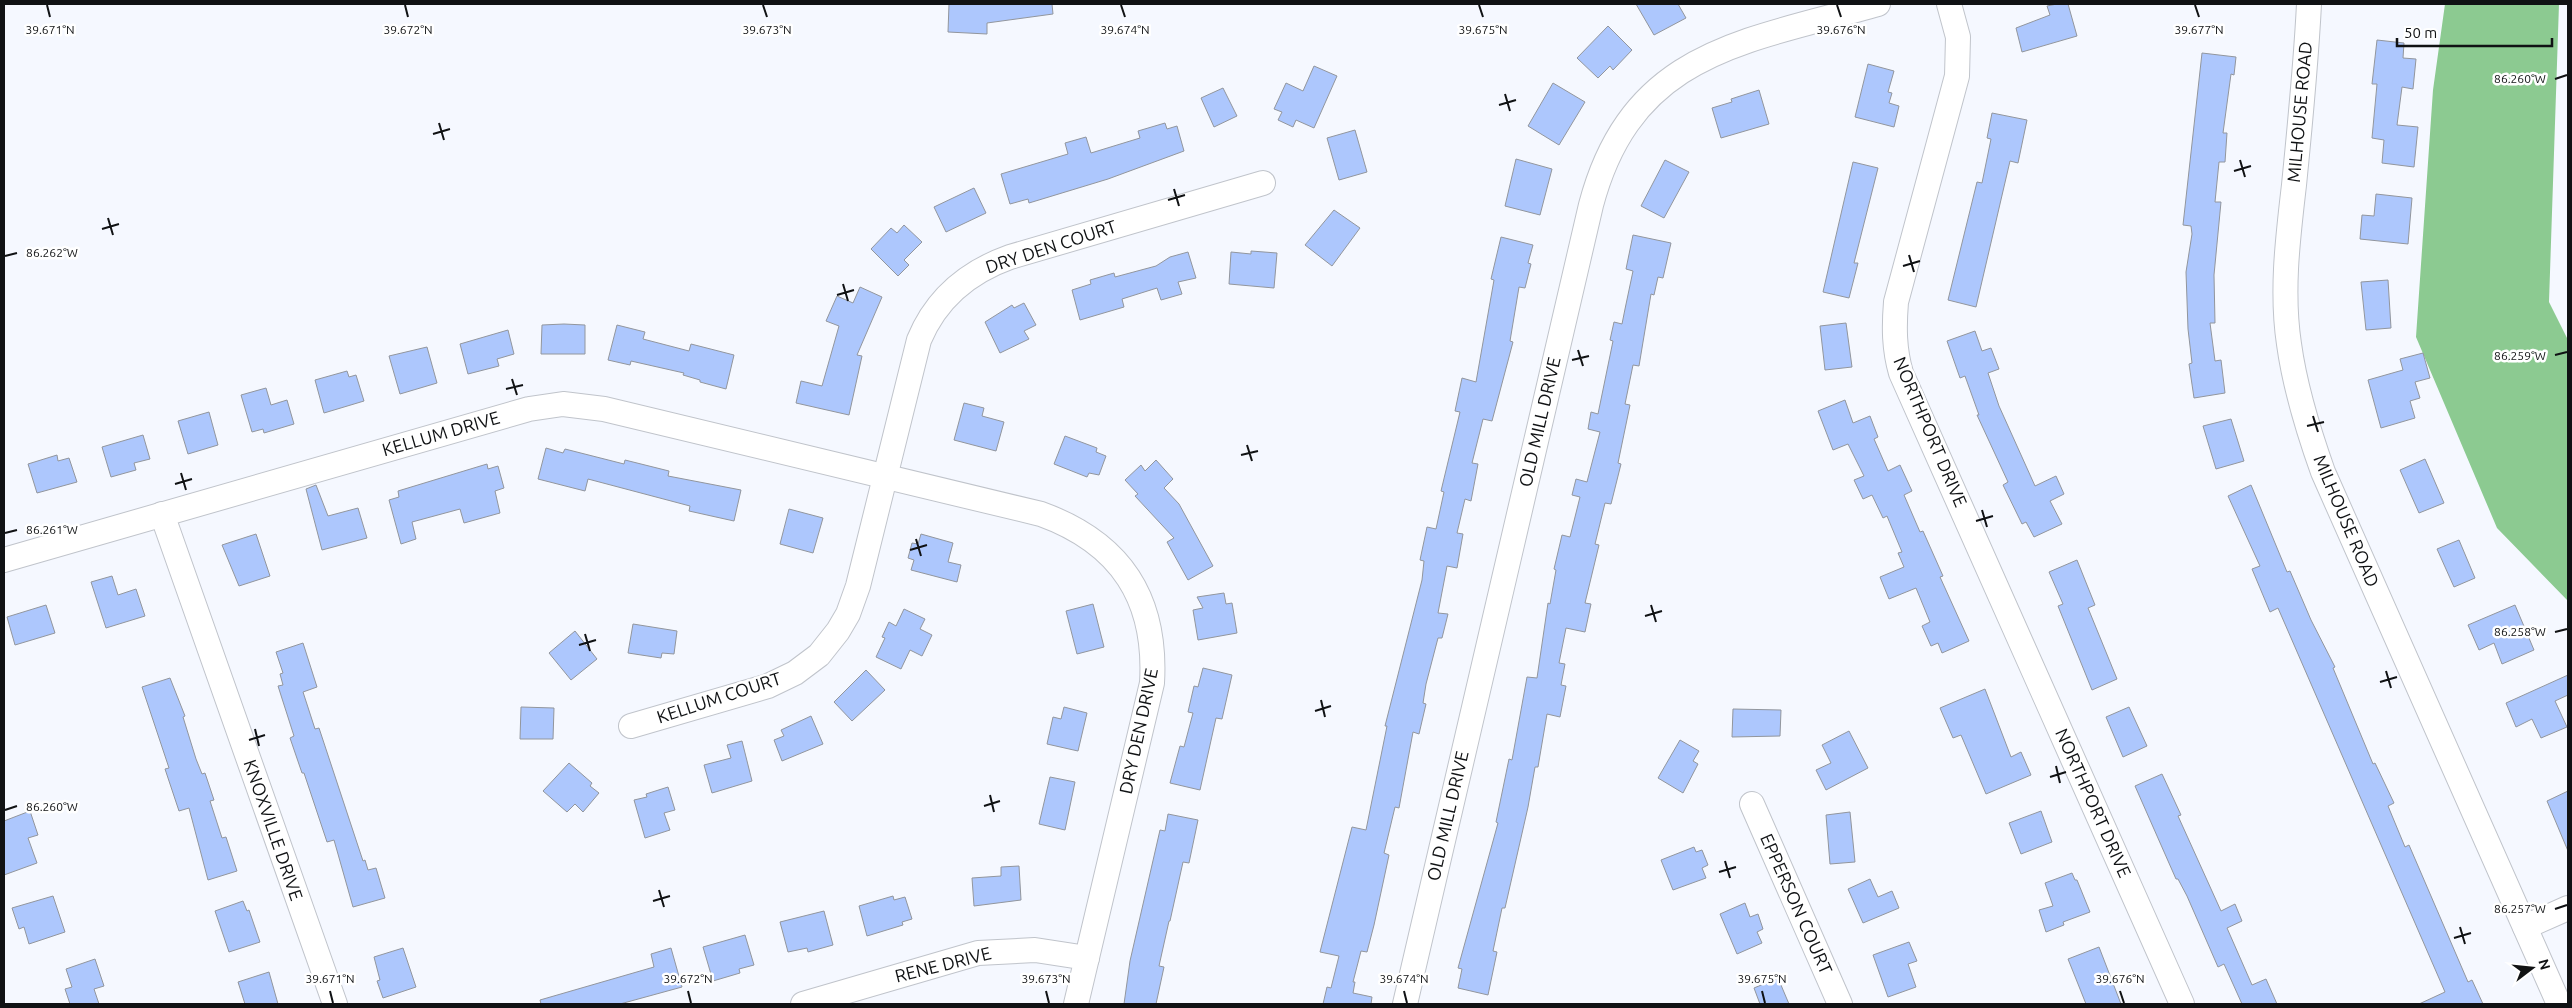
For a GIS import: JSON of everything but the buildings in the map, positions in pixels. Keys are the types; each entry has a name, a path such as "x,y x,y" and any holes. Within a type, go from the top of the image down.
{"street":[{"name":"OLD MILL DRIVE","path":"1405,1004 1590,205 1605,160 1636,112 1670,79 1694,62 1737,43 1878,4"},
{"name":"NORTHPORT DRIVE","path":"1948,4 1958,37 1957,76 1896,302 1894,329 1896,356 1901,373 2182,1004"},
{"name":"MILHOUSE ROAD","path":"2309,4 2307,59 2286,285 2289,342 2297,389 2310,436 2323,472 2560,1004"},
{"name":"DRY DEN COURT","path":"884,477 919,340 938,306 962,282 982,268 1010,257 1263,183"},
{"name":"KELLUM DRIVE","path":"4,560 529,409 563,404 604,409 884,477"},
{"name":"KELLUM COURT","path":"632,726 768,686 795,673 819,655 838,631 852,605 884,477"},
{"name":"DRY DEN DRIVE","path":"884,477 1041,514 1068,525 1100,546 1120,566 1136,590 1144,608 1152,635 1152,683 1076,1004"},
{"name":"KNOXVILLE DRIVE","path":"162,514 335,1004"},
{"name":"EPPERSON COURT","path":"1752,804 1840,1004"},
{"path":"2525,927 2568,908"},
{"name":"RENE DRIVE","path":"802,1004 978,953 1035,950 1087,958"}],"green space":[{"path":"2445,4 2559,4 2549,302 2568,340 2568,601 2497,528 2416,337 2433,90"}]}
